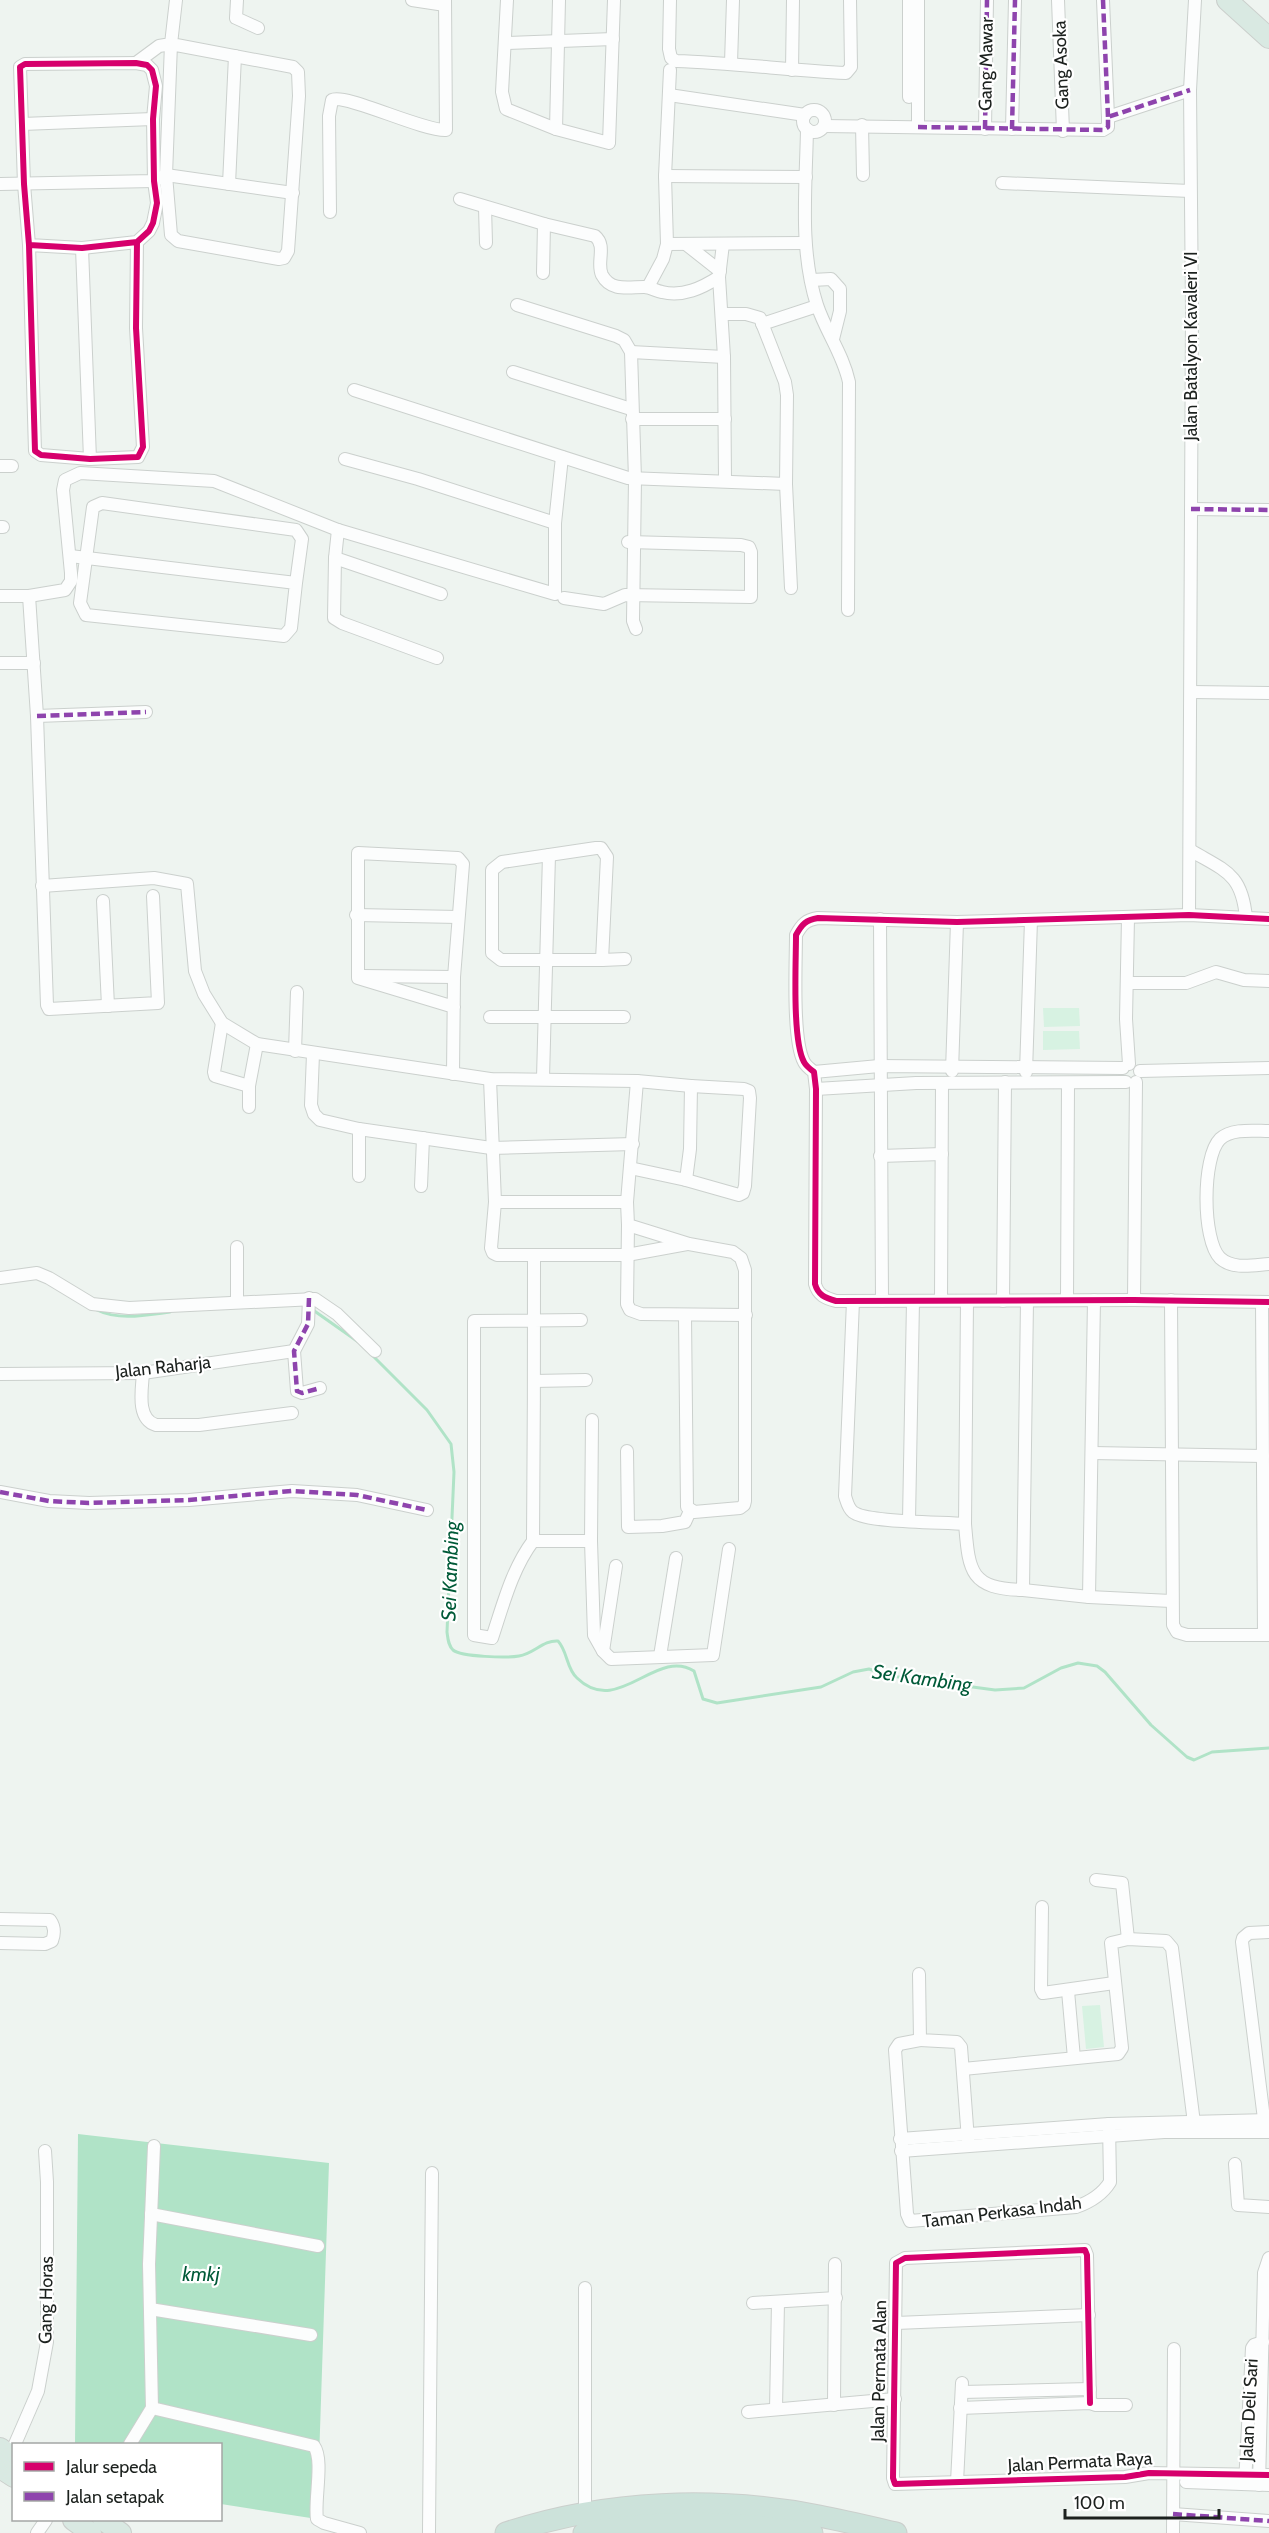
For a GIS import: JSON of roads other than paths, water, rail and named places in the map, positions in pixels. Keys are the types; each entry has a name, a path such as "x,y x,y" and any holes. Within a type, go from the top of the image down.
{"highway":[{"path":"584,2524 645,2506 704,2504 817,2516 896,2533"},
{"path":"506,2533 584,2524 673,2522 812,2533"}],"main road":[{"path":"1227,0 1269,38"},
{"path":"1245,0 1269,21"},
{"path":"74,2521 91,2533"},
{"path":"104,2521 121,2533"}],"street":[{"path":"136,63 159,46 171,44 293,67 298,72 299,96 293,193 288,251 284,258 178,241 170,231 166,175 171,44 176,0"},
{"path":"237,0 236,18 258,28"},
{"path":"330,212 329,116 332,100 340,98 446,130 445,3 412,0"},
{"path":"507,0 502,92 506,110 556,129 609,143 614,0"},
{"path":"556,129 559,0"},
{"path":"669,0 669,50 673,60 731,63 792,70 848,71 850,67 850,0"},
{"path":"731,63 733,0"},
{"path":"792,70 793,0"},
{"path":"909,0 909,97"},
{"path":"918,0 918,127"},
{"name":"Gang Mawar","path":"985,129 987,0"},
{"path":"1012,129 1015,0"},
{"name":"Gang Asoka","path":"1058,0 1063,131 1107,130 1108,117 1190,90"},
{"path":"1103,0 1108,117"},
{"name":"Jalan Batalyon Kavaleri VI","path":"1189,915 1190,90 1195,0"},
{"path":"505,43 613,39"},
{"path":"229,184 235,56"},
{"path":"29,244 82,248 137,242 149,231 153,224 156,203 153,119 155,77 147,65 136,63 22,64 20,68 24,184 29,244 35,451 41,455 90,459 138,457 143,447 136,328 137,242"},
{"path":"648,287 660,265 667,244 665,176 670,70"},
{"path":"669,95 805,115"},
{"path":"824,126 825,117 819,111 811,110 805,115 803,121 807,129 805,243 818,306 845,363 849,382 848,610"},
{"path":"22,124 153,119"},
{"path":"862,125 863,175"},
{"path":"807,129 816,132 824,126 862,125 1063,131"},
{"path":"0,184 154,181 166,175 293,193"},
{"path":"665,176 806,177"},
{"path":"1002,183 1190,191"},
{"path":"460,199 597,237 601,245 601,274 611,285 625,288 648,287 667,293 692,291 706,286 719,274"},
{"path":"485,207 486,243"},
{"path":"543,273 544,224"},
{"path":"667,244 805,243"},
{"path":"723,244 719,274 724,357 724,481"},
{"path":"687,245 719,274"},
{"path":"82,248 90,459"},
{"path":"812,280 831,279 840,289 840,311 833,339"},
{"path":"517,305 616,336 624,340 631,352 632,478 629,596 636,629"},
{"path":"762,324 818,306"},
{"path":"722,315 754,315 760,318 787,389 786,484 791,588"},
{"path":"631,352 724,357"},
{"path":"513,372 632,414 725,419"},
{"path":"354,390 632,478 786,484"},
{"path":"0,596 29,596 65,590 71,581 63,490 65,480 80,473 214,481 338,530 555,594 555,523 562,457"},
{"path":"345,459 418,479 555,523"},
{"path":"102,503 296,530 302,540 296,582 291,628 284,636 86,615 80,603 93,507 102,503"},
{"path":"1191,509 1269,510"},
{"path":"338,530 334,618 338,622 437,658"},
{"path":"564,598 604,604 629,596 749,598 751,552 744,545 630,542"},
{"path":"70,556 296,582"},
{"path":"335,558 441,594"},
{"path":"29,596 37,716 47,1006 51,1010 159,1002 153,896"},
{"path":"0,663 34,663"},
{"path":"1191,692 1269,693"},
{"path":"37,716 146,712"},
{"path":"602,960 606,857 604,851 596,848 502,862 492,870 492,953 501,960 602,960 625,959"},
{"path":"1190,850 1237,881 1244,900 1246,918"},
{"path":"453,1074 454,1007 454,977 463,864 458,858 360,852 357,855 356,915 357,976 359,980 454,1007"},
{"path":"543,1078 549,855"},
{"path":"42,886 154,878 187,884 195,971 204,994 222,1023 257,1044 490,1079 637,1081 749,1091 743,1193 739,1195 687,1180 630,1168"},
{"path":"103,902 108,1006"},
{"path":"356,915 458,917"},
{"path":"1269,919 1189,915 957,922 809,920 802,925 796,935 798,1032 805,1064 814,1071 879,1066 952,1065 1026,1066 1131,1073 1269,1068"},
{"path":"1128,918 1126,1018 1131,1073 1134,1300"},
{"path":"880,920 882,1301"},
{"path":"1026,1082 1030,920"},
{"path":"941,1300 942,1154 947,1083 952,1065 957,922"},
{"path":"1127,984 1186,983 1216,972 1244,980 1269,981"},
{"path":"357,976 454,977"},
{"path":"295,1051 297,992"},
{"path":"490,1017 624,1017"},
{"path":"222,1023 215,1076 249,1086"},
{"path":"249,1107 249,1086 257,1044"},
{"path":"313,1054 311,1105 314,1114 320,1120 359,1129 491,1148 633,1144"},
{"path":"814,1071 816,1089 815,1284 816,1289 826,1298 836,1301 1171,1300 1265,1302 1263,1456 1267,1635 1181,1634 1177,1632 1173,1624 1171,1601 1171,1300"},
{"path":"816,1089 947,1083 1068,1083 1131,1073"},
{"path":"490,1079 491,1148 495,1202 491,1248 493,1253 627,1255 689,1244"},
{"path":"637,1081 627,1202 628,1309 637,1314 746,1315"},
{"path":"1003,1301 1005,1082"},
{"path":"1067,1300 1068,1083"},
{"path":"687,1180 691,1086"},
{"path":"359,1129 359,1176"},
{"path":"1269,1131 1231,1132 1220,1139 1214,1149 1208,1172 1208,1215 1212,1241 1219,1257 1230,1264 1269,1264"},
{"path":"421,1186 423,1138"},
{"path":"880,1156 942,1154"},
{"path":"495,1202 627,1202"},
{"path":"628,1226 689,1244 733,1252 741,1258 746,1270 745,1503 737,1509 690,1511"},
{"path":"237,1247 237,1301"},
{"path":"534,1255 534,1320 534,1381 533,1541 525,1552 507,1591 492,1638 474,1635 474,1321 534,1320 581,1320"},
{"path":"0,1278 37,1273 92,1304 107,1307 129,1308 237,1301 317,1299 337,1314 375,1351"},
{"path":"309,1300 309,1324 294,1351 297,1391 302,1393 320,1388"},
{"path":"1089,1597 1094,1300"},
{"path":"853,1301 845,1496 848,1506 859,1515 879,1520 965,1524"},
{"path":"909,1520 913,1301"},
{"path":"967,1301 965,1524 969,1564 979,1581 995,1588 1089,1597 1171,1601"},
{"path":"1023,1590 1027,1301"},
{"path":"627,1451 628,1527 686,1522 690,1511 686,1500 685,1316"},
{"name":"Jalan Raharja","path":"0,1374 143,1372 294,1351"},
{"path":"143,1372 144,1416 149,1423 156,1425 199,1425 292,1413"},
{"path":"534,1381 586,1380"},
{"path":"592,1420 591,1542 594,1635 603,1651 611,1659 713,1654 729,1549"},
{"path":"1092,1453 1263,1456"},
{"path":"0,1492 49,1501 89,1503 189,1500 292,1491 357,1495 427,1510"},
{"path":"533,1541 591,1542"},
{"path":"660,1656 676,1558"},
{"path":"603,1651 616,1566"},
{"path":"1096,1880 1122,1883 1128,1939"},
{"path":"1042,1906 1041,1989 1046,1994 1114,1983"},
{"path":"0,1918 50,1920 54,1925 52,1941 45,1944 0,1943"},
{"path":"901,2145 968,2133 1267,2126 1242,1942 1243,1938 1250,1933 1269,1932"},
{"path":"963,2069 1115,2055 1121,2051 1111,1942 1128,1939 1166,1941 1171,1945 1194,2126"},
{"path":"919,1974 920,2040"},
{"path":"1068,1990 1074,2058"},
{"path":"901,2145 895,2050 899,2044 920,2040 958,2043 961,2047 969,2146"},
{"path":"901,2145 969,2146 1109,2129"},
{"name":"Taman Perkasa Indah","path":"901,2145 907,2214 910,2221 915,2222 1076,2207 1090,2201 1110,2182 1109,2129"},
{"path":"131,2443 152,2408 150,2309 153,2146"},
{"name":"Gang Horas","path":"14,2443 38,2391 46,2342 45,2151"},
{"path":"1235,2164 1238,2205 1269,2207"},
{"path":"429,2533 432,2174"},
{"path":"152,2214 318,2246"},
{"name":"Jalan Permata Alan","path":"894,2482 895,2266 898,2260 1082,2249 1087,2252 1089,2315"},
{"name":"Jalan Deli Sari","path":"1264,2480 1264,2273 1269,2258"},
{"path":"834,2405 836,2264"},
{"path":"584,2524 585,2288"},
{"path":"753,2303 836,2298"},
{"path":"776,2409 778,2302"},
{"path":"150,2309 311,2335"},
{"path":"896,2323 1089,2315 1090,2403"},
{"name":"Jalan Deli Sari","path":"1245,2479 1252,2348 1263,2342"},
{"path":"1173,2533 1174,2349"},
{"path":"957,2482 962,2388 1090,2389"},
{"path":"748,2412 894,2399"},
{"path":"960,2408 1090,2403 1126,2405"},
{"path":"152,2408 314,2446 318,2456 315,2503 317,2519 360,2533"},
{"name":"Jalan Permata Raya","path":"894,2482 899,2485 1125,2477 1149,2473 1173,2477 1264,2480"},
{"path":"1173,2514 1269,2522"}],"water":[{"name":"kmkj","path":"78,2134 329,2163 317,2519 222,2504 222,2443 75,2443"}],"waterway":[{"name":"Sei Kambing","path":"97,1310 124,1316 170,1312"},
{"name":"Sei Kambing","path":"313,1310 357,1341"},
{"name":"Sei Kambing","path":"372,1355 427,1410 451,1444 454,1472 447,1632 448,1642 453,1650 485,1656 519,1656 558,1641 573,1674 592,1688 607,1690 622,1687 651,1673 680,1666 694,1671 703,1699 717,1703 821,1687 853,1672 869,1669 891,1676 995,1690 1024,1688 1061,1668 1078,1663 1097,1666 1105,1672 1151,1725 1187,1757 1194,1760 1212,1752 1269,1748"}]}
